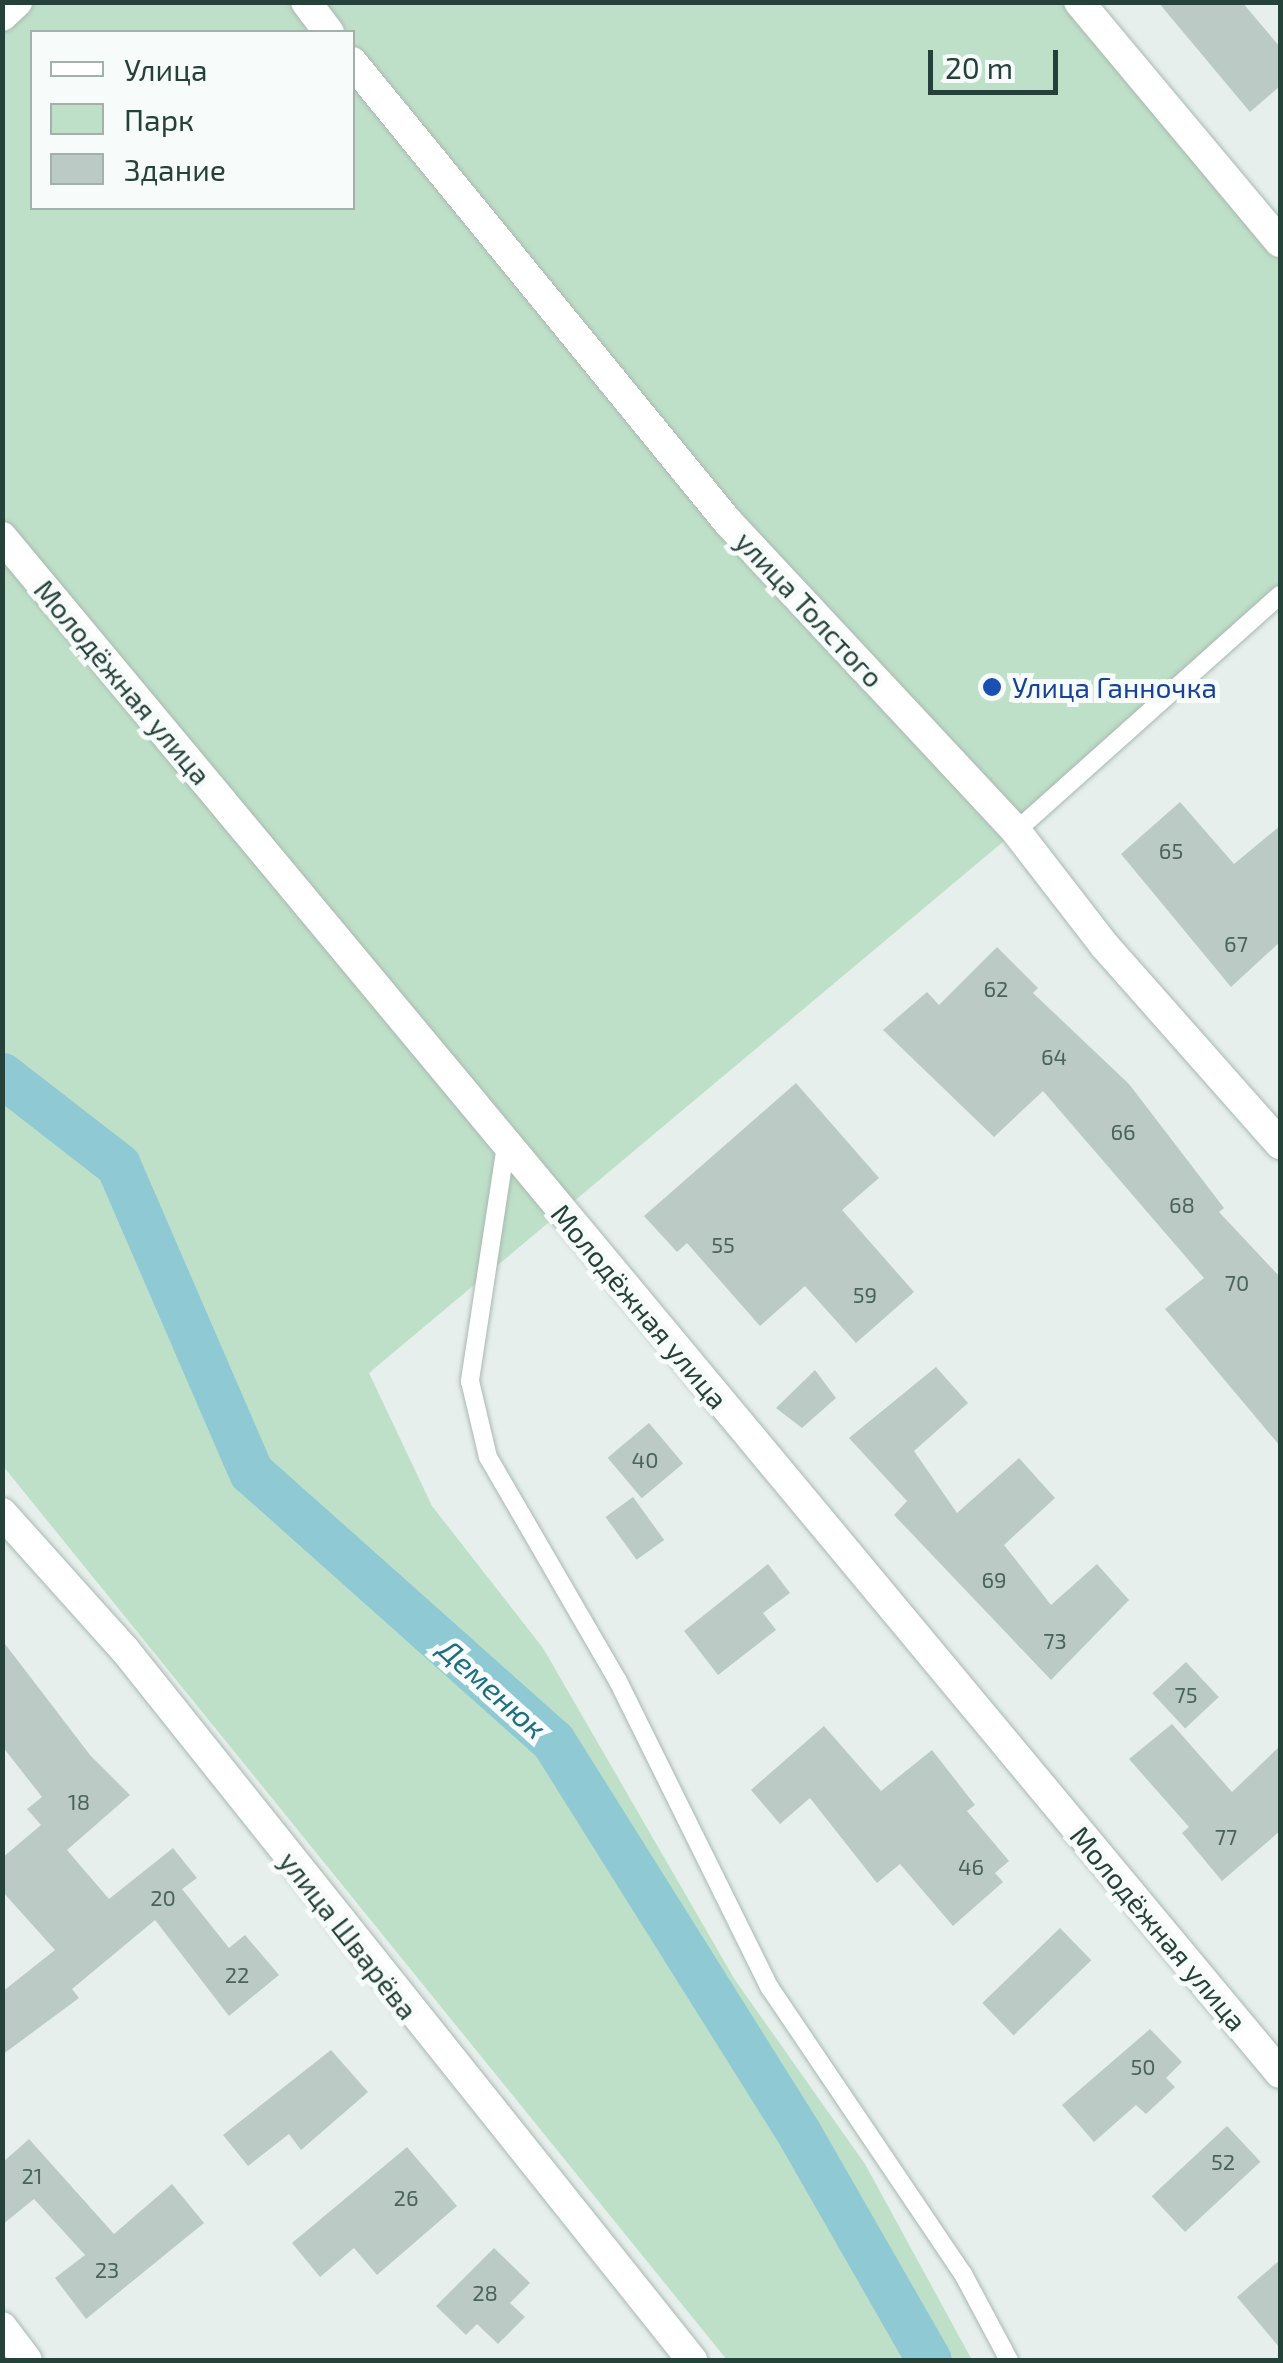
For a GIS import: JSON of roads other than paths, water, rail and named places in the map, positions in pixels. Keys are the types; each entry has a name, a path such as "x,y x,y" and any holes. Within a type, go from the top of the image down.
{"street":[{"path":"2,16 17,2"},
{"path":"306,2 327,30"},
{"path":"1079,2 1280,242"},
{"name":"улица Толстого","path":"355,66 728,522 1016,830 1104,945 1280,1144"},
{"name":"Молодёжная улица","path":"2,537 1280,2072"},
{"name":"улица Шварёва","path":"2,1512 125,1650 692,2360"},
{"path":"2,2327 27,2360"}],"lane":[{"path":"1016,830 1280,595"},
{"path":"506,1145 470,1381 488,1457 618,1681 770,1988 964,2274 1009,2360"}],"waterway":[{"name":"Деменюк","path":"2,1075 118,1165 251,1472 553,1741 800,2135 929,2360"}],"place":[{"name":"Улица Ганночка","path":"992,687"}]}
